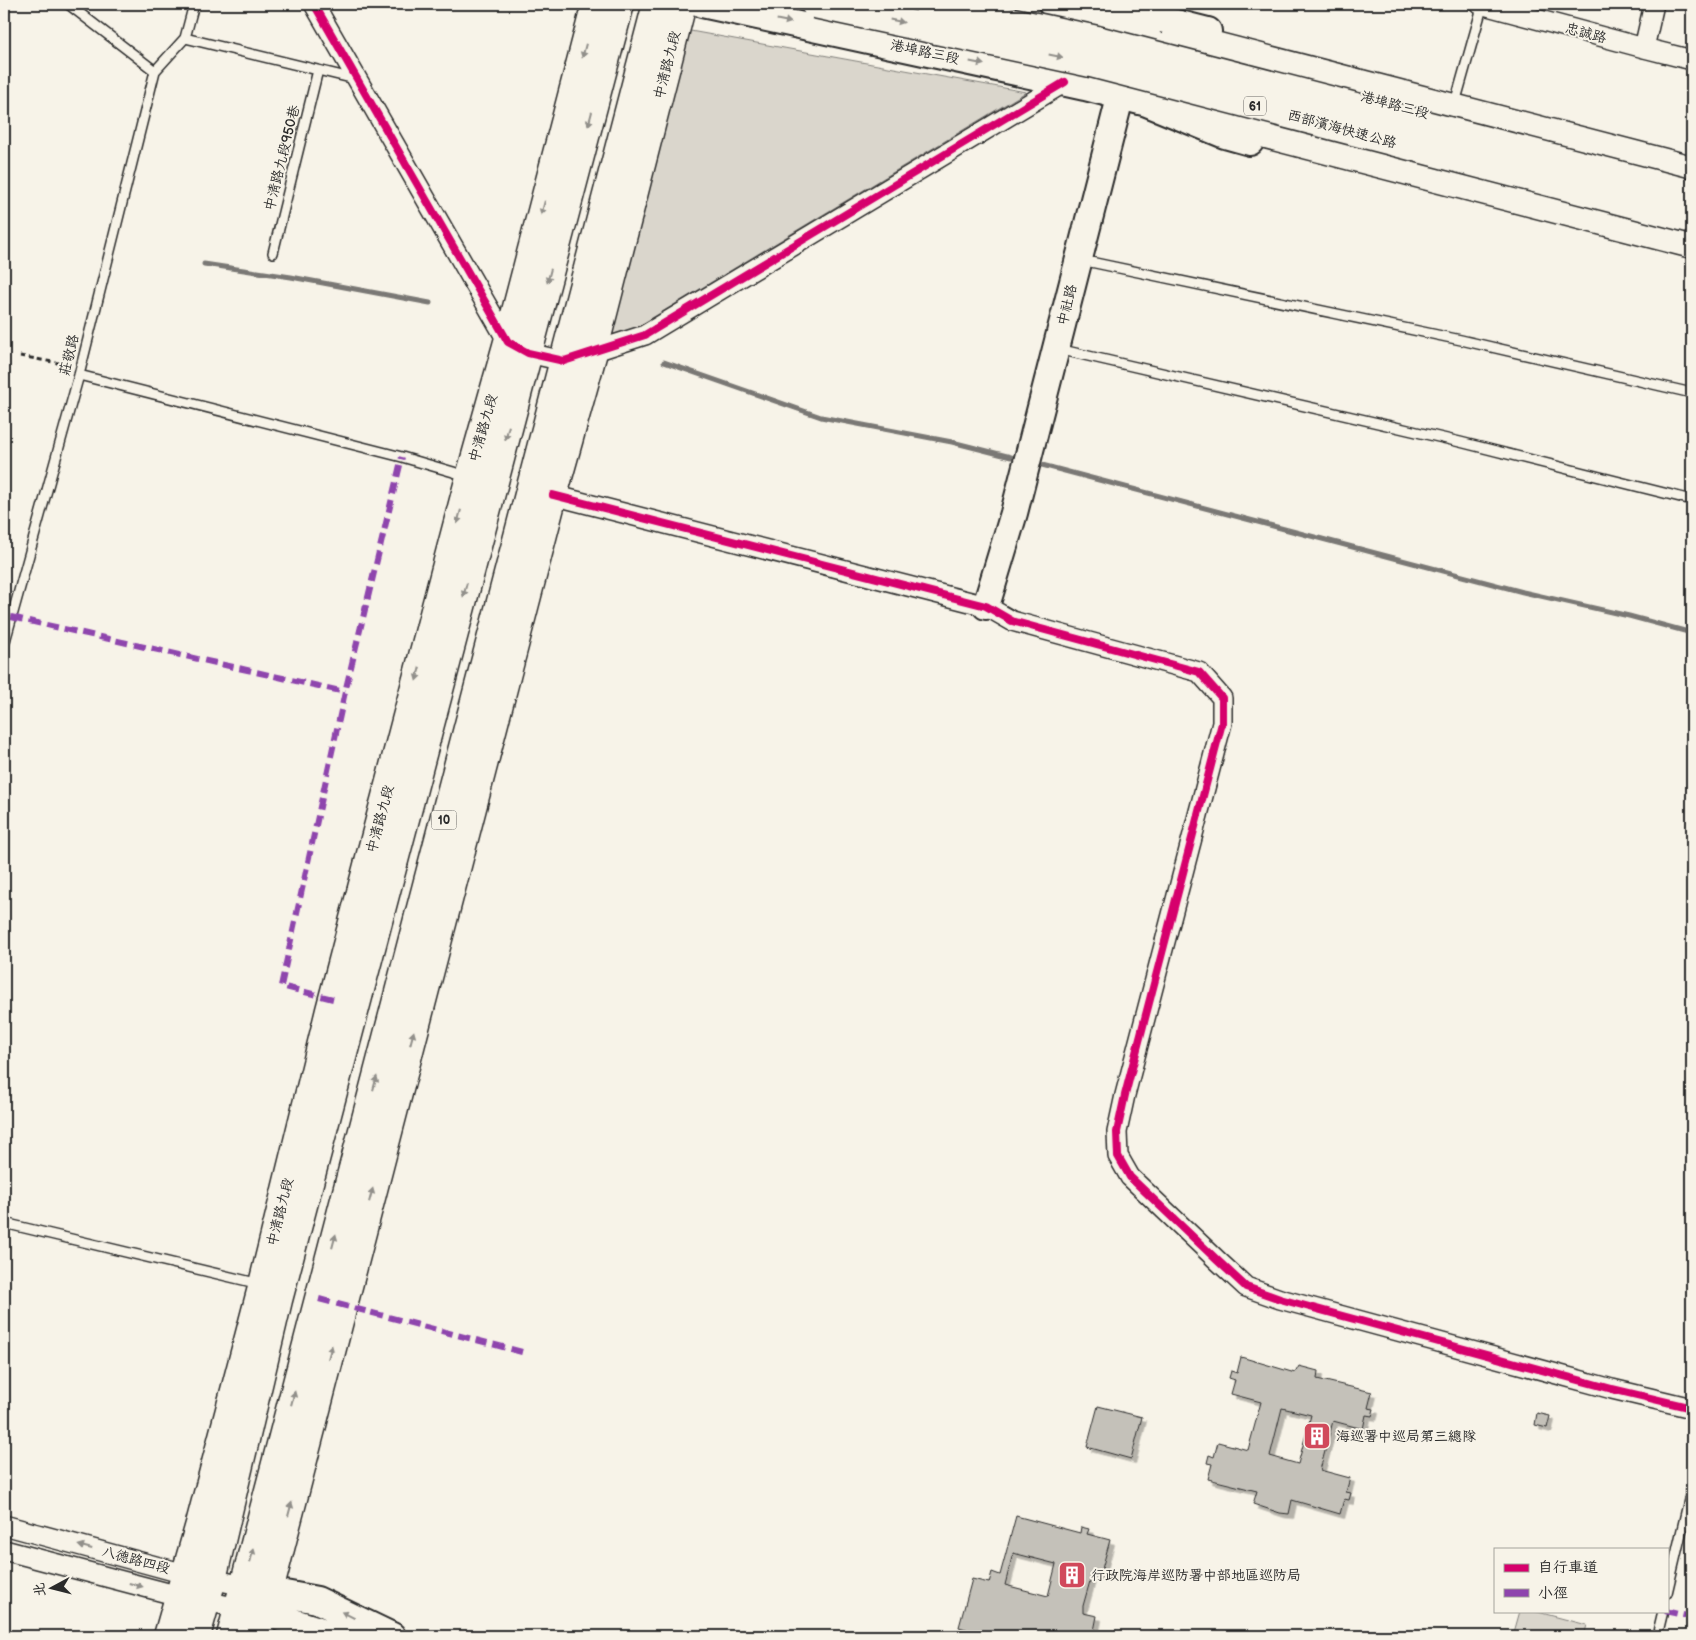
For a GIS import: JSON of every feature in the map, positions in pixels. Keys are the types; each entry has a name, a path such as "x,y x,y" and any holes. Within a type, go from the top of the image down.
{"main road":[{"name":"中清路九段","path":"196,1636 518,347 596,4"},
{"name":"中清路九段","path":"168,1636 200,1524 330,1010 470,477 518,347 620,4"},
{"name":"中清路九段","path":"255,1607 564,361 657,4"},
{"name":"中清路九段","path":"232,1636 255,1607 553,494 593,352 682,4"},
{"name":"西部濱海快速公路","path":"815,4 1091,64 1692,219"},
{"name":"西部濱海快速公路","path":"928,4 1097,40 1692,194"},
{"path":"1176,36 1692,170"},
{"path":"1227,124 1692,244"}],"street":[{"path":"314,4 518,347 564,361 645,336 1065,82"},
{"name":"港埠路三段","path":"702,4 1065,82 1227,124"},
{"name":"港埠路三段","path":"1052,4 1139,20 1457,96 1692,157"},
{"name":"忠誠路","path":"1482,4 1692,60"},
{"path":"1644,48 1654,4"},
{"name":"港埠路三段","path":"1139,20 1176,36"},
{"name":"港埠路三段","path":"1139,20 1692,182"},
{"name":"中社路","path":"986,606 1014,513 1139,20"},
{"name":"港埠路三段","path":"1147,103 1230,112 1692,232"},
{"name":"港埠路三段","path":"1147,103 1224,136 1692,257"},
{"path":"553,494 986,606 1012,621 1199,672 1222,698 1222,723 1127,1085 1117,1132 1118,1156 1130,1177 1216,1260 1246,1286 1280,1299 1602,1387 1692,1408"},
{"name":"八德路四段","path":"4,1525 182,1585"},
{"name":"八德路四段","path":"4,1550 209,1590 255,1607"},
{"path":"255,1607 317,1600 392,1636"},
{"path":"255,1607 337,1636"}],"lane":[{"path":"68,4 155,71 185,38 194,4"},
{"path":"1457,96 1482,4"},
{"path":"185,38 358,80"},
{"name":"中清路九段950巷","path":"273,253 318,70"},
{"name":"莊敬路","path":"4,645 7,617 80,371 155,71"},
{"path":"1079,260 1461,340 1692,393"},
{"path":"1056,348 1460,442 1692,500"},
{"path":"80,371 470,477"},
{"path":"4,1223 262,1284"},
{"path":"1668,1589 1692,1487"},
{"path":"1657,1636 1663,1612"}],"path":[{"path":"20,356 80,371"}],"shaded area":[{"path":"685,30 1026,92 604,347"},
{"path":"1520,1612 1538,1612 1587,1625 1584,1636 1513,1636"}],"building":[{"name":"海巡署中巡局第三總隊","path":"1241,1357 1295,1373 1299,1366 1318,1371 1317,1379 1372,1392 1368,1408 1374,1409 1372,1416 1366,1415 1363,1429 1333,1421 1320,1470 1350,1478 1346,1492 1351,1493 1349,1500 1344,1499 1340,1514 1292,1500 1289,1514 1280,1513 1253,1504 1257,1491 1208,1479 1212,1464 1207,1463 1209,1455 1214,1457 1218,1442 1248,1450 1261,1402 1231,1394 1235,1380 1229,1378 1231,1371 1237,1373","holes":["1282,1408 1311,1415 1298,1464 1270,1456"]},
{"path":"1098,1406 1142,1417 1131,1459 1087,1447"},
{"path":"1537,1413 1550,1416 1547,1428 1535,1425"},
{"name":"行政院海岸巡防署中部地區巡防局","path":"1016,1516 1080,1533 1081,1527 1089,1529 1087,1534 1110,1540 1100,1576 1092,1574 1083,1606 1083,1613 1097,1616 1093,1636 975,1636 976,1632 959,1627 972,1579 989,1583 992,1572 1000,1575","holes":["1013,1553 1056,1564 1048,1596 1005,1585"]}],"waterway":[{"path":"204,264 291,277 430,303"},
{"path":"664,362 821,417 952,442 1011,457"},
{"path":"1042,465 1523,592 1629,616 1692,633"}],"marked path":[{"path":"333,999 281,986 345,692 402,457"},
{"path":"11,617 345,692"},
{"path":"319,1299 522,1352"},
{"path":"1668,1612 1692,1617"}],"cycle path":[{"path":"314,4 508,342 528,353 564,361 645,335 1065,82"},
{"path":"553,495 986,606 1012,621 1199,672 1222,698 1222,723 1117,1132 1118,1156 1130,1177 1246,1287 1280,1299 1612,1389 1692,1408"}],"place":[{"name":"海巡署中巡局第三總隊","path":"1317,1436"},
{"name":"行政院海岸巡防署中部地區巡防局","path":"1072,1575"}]}
